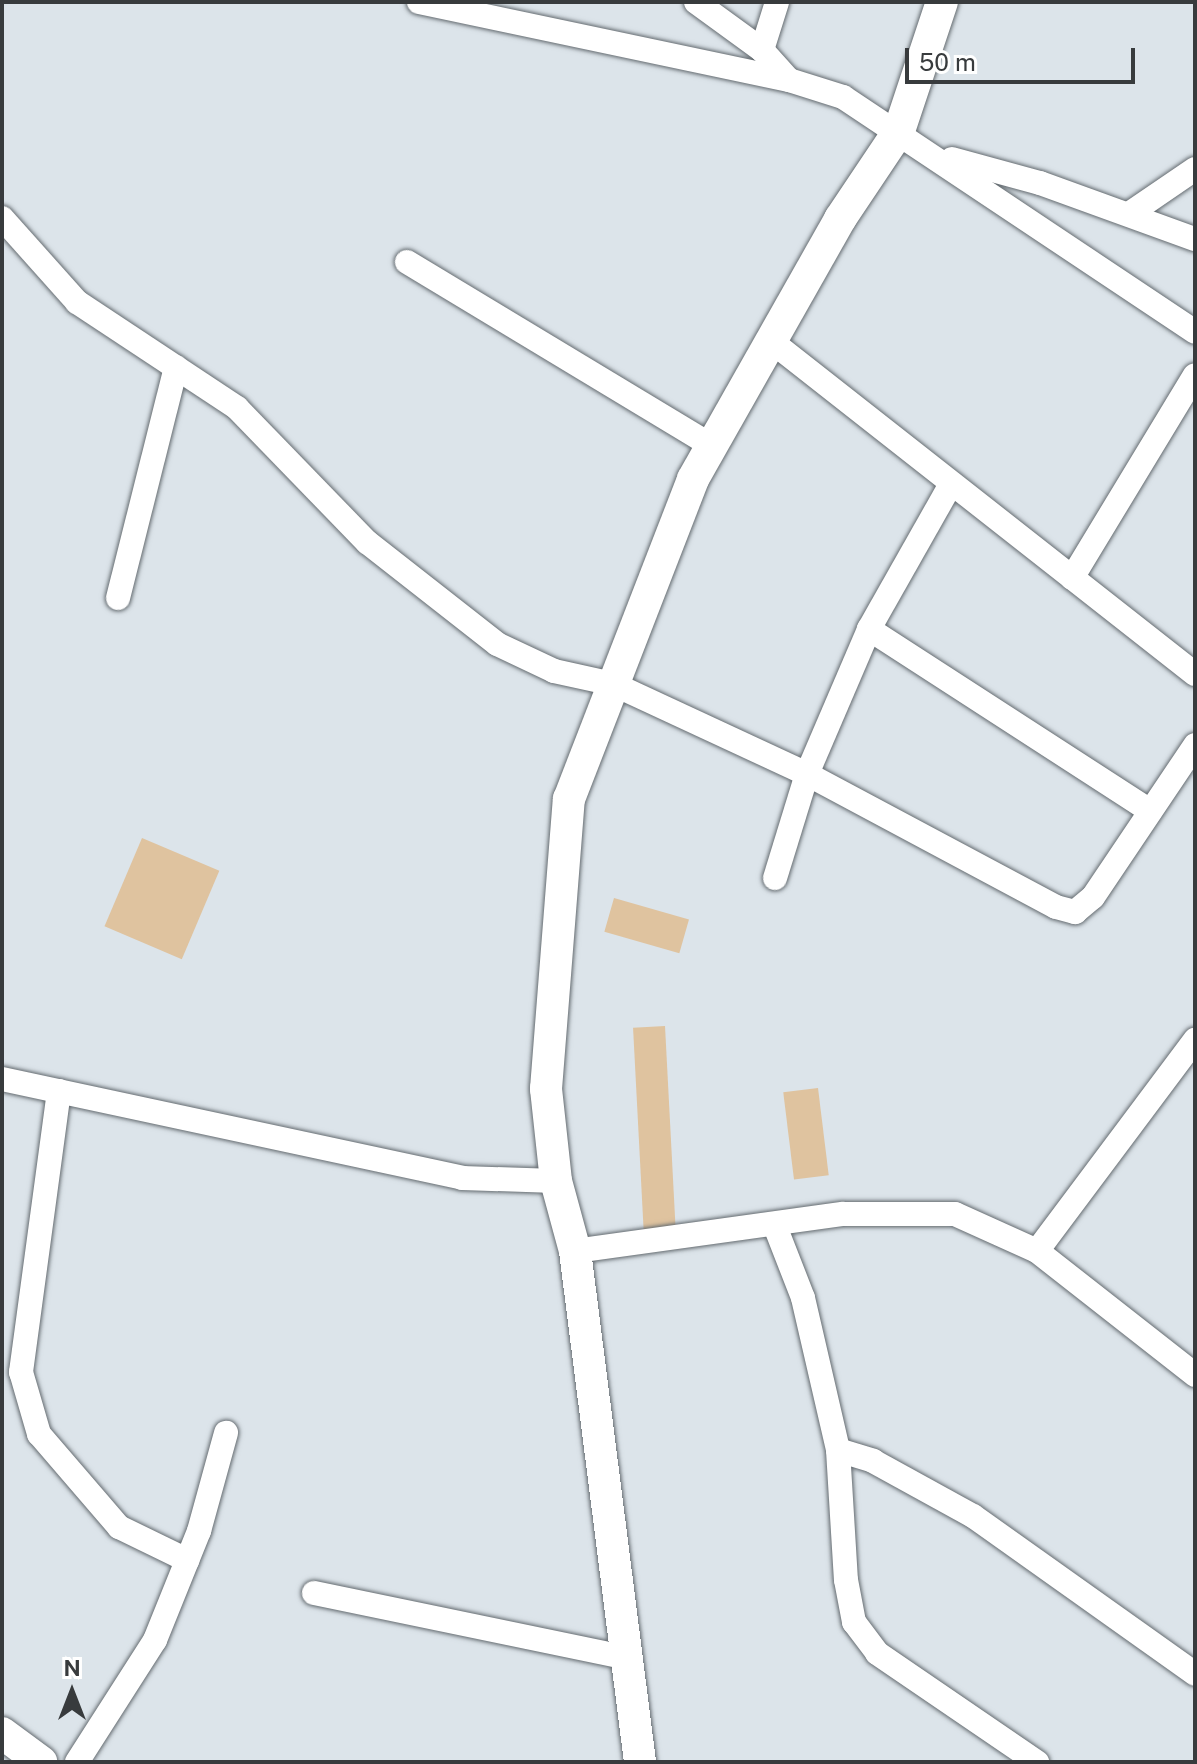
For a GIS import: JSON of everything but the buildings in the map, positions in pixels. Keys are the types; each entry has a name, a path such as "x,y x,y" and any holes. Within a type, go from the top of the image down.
{"street":[{"path":"419,2 789,80 843,97 899,131 1195,332"},
{"path":"696,2 762,50 789,80"},
{"path":"762,50 777,2"},
{"path":"640,1762 575,1251 556,1181 546,1089 569,799 693,479 840,219 899,131 942,2"},
{"path":"931,153 1129,214 1195,239"},
{"path":"1129,214 1195,169"},
{"path":"2,218 77,302 237,408 367,542 497,644 554,671 613,684 807,774 1056,907 1075,912 1093,897 1195,745"},
{"path":"407,262 712,446"},
{"path":"771,341 1195,674"},
{"path":"118,598 176,367"},
{"path":"1072,578 1195,375"},
{"path":"775,878 807,774 869,629 951,484"},
{"path":"869,629 1150,811"},
{"path":"1037,1251 1195,1040"},
{"path":"2,1079 462,1178 556,1181"},
{"path":"59,1091 21,1372 39,1434 119,1527 187,1560"},
{"path":"575,1251 775,1226 843,1214 955,1214 1037,1251 1195,1375"},
{"path":"775,1226 803,1298 838,1450 854,1622 877,1653 1037,1762"},
{"path":"77,1762 155,1640 187,1560 226,1433"},
{"path":"838,1450 873,1461 973,1516 1195,1674"},
{"path":"314,1593 627,1658"},
{"path":"2,1733 41,1762"}]}
